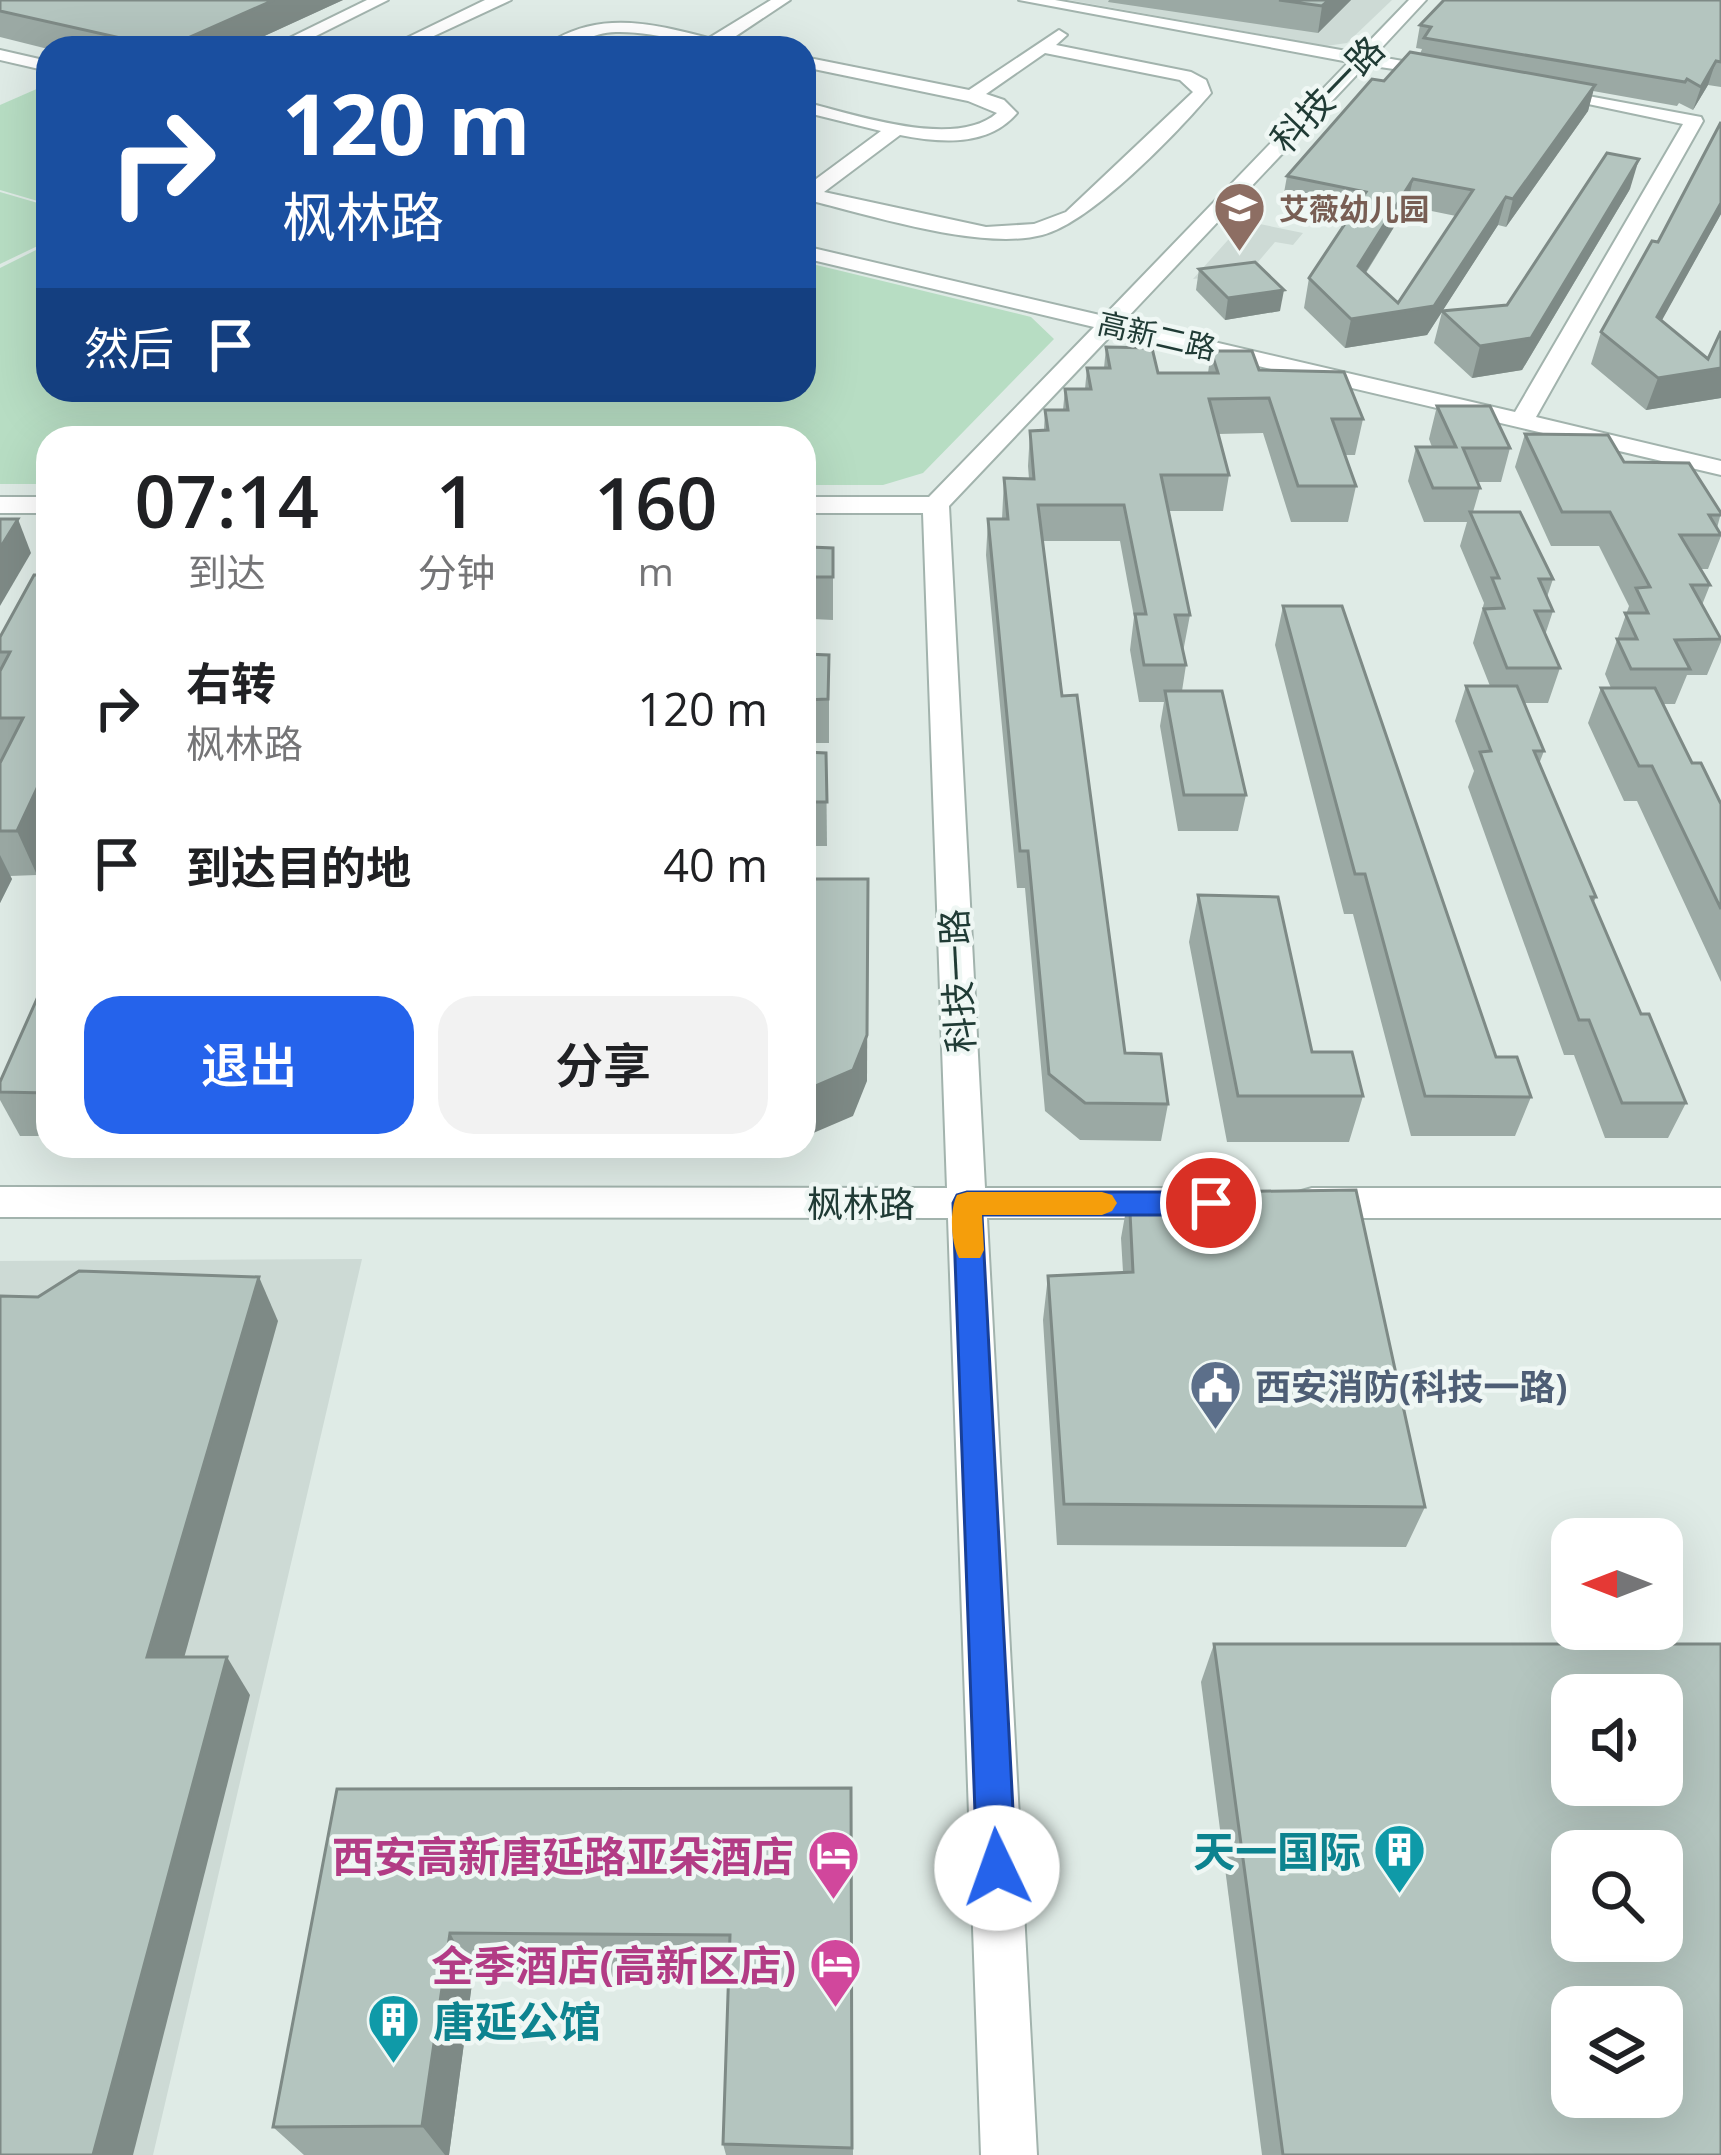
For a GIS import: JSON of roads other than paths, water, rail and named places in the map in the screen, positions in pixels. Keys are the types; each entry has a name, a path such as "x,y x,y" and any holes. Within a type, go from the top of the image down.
{"street":[{"path":"304,36 380,0"},
{"path":"419,36 475,8 503,0"},
{"path":"724,36 782,0"},
{"path":"1028,0 1473,79"},
{"name":"科技一路","path":"1009,2155 936,505 1108,319 1418,0"},
{"path":"972,96 1091,11"},
{"path":"571,36 617,27 667,36"},
{"path":"816,196 986,233 1013,233 1073,217 1202,93 1200,84 1185,76 1042,47"},
{"path":"0,59 36,67"},
{"path":"816,64 972,96 998,104 1008,113 1000,125 966,136 816,110"},
{"path":"1517,88 1694,121 1525,416"},
{"path":"816,188 899,127"},
{"name":"高新二路","path":"816,246 1108,319"},
{"name":"高新二路","path":"816,255 1721,456"},
{"name":"高新二路","path":"1525,416 1721,468"},
{"path":"816,505 936,505"},
{"path":"0,506 36,506"},
{"name":"枫林路","path":"0,1202 1217,1203"},
{"path":"1265,1203 1721,1203"}],"place":[{"name":"艾薇幼儿园","path":"1240,254"},
{"name":"西安消防(科技一路)","path":"1216,1432"},
{"name":"天一国际","path":"1400,1896"},
{"name":"西安高新唐延路亚朵酒店","path":"833,1901"},
{"name":"全季酒店(高新区店)","path":"835,2010"},
{"name":"唐延公馆","path":"394,2066"}]}
